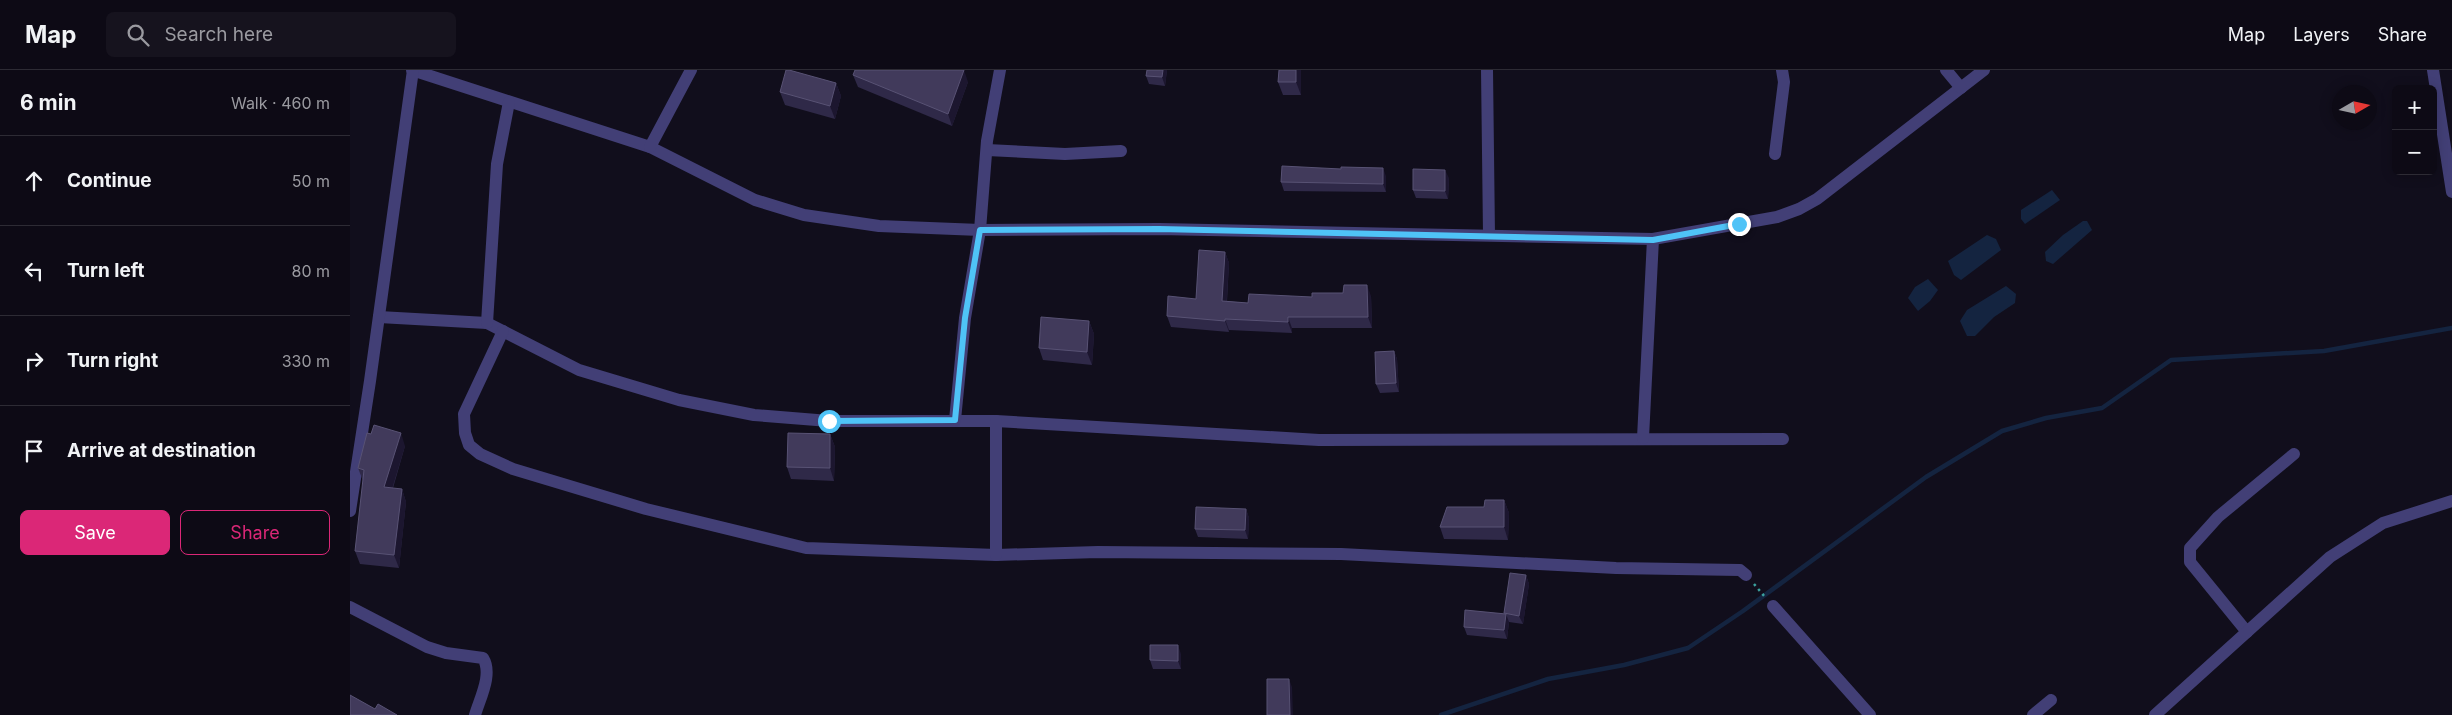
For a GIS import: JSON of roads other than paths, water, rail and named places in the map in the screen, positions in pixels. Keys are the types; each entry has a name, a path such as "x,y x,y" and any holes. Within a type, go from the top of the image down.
{"street":[{"path":"350,511 413,70 650,147 755,200 804,215 879,226 980,230 1159,229 1653,240 1777,217 1799,209 1824,193 1984,70"},
{"path":"650,147 691,70"},
{"path":"955,420 965,318 980,230 987,150 1000,70"},
{"path":"1487,70 1489,235"},
{"path":"1775,154 1784,82 1782,70"},
{"path":"1946,70 1961,88"},
{"path":"2433,70 2452,192"},
{"path":"487,323 497,164 509,102"},
{"path":"987,150 1065,154 1121,151"},
{"path":"1643,438 1653,240"},
{"path":"379,317 487,323 579,370 698,404 754,415 829,421 996,421 1319,440 1783,439"},
{"path":"503,331 464,414 465,433 469,445 480,454 513,469 646,509 806,548 996,555 1098,552 1341,554 1616,568 1740,570 1746,575"},
{"path":"996,421 996,555"},
{"path":"2247,632 2190,562 2190,548 2218,517 2294,454"},
{"path":"2155,715 2330,557 2383,522 2452,501"},
{"path":"1773,606 1870,715"},
{"path":"350,607 427,647 446,653 483,658 487,665 487,675 475,715"},
{"path":"2033,715 2051,700"}],"water":[{"path":"2052,190 2060,200 2025,224 2021,219 2021,210"},
{"path":"2083,221 2087,221 2092,230 2053,264 2046,261 2045,252 2063,235"},
{"path":"1987,235 1996,239 2001,250 1961,280 1954,275 1948,261"},
{"path":"1928,279 1938,290 1930,301 1918,311 1908,298 1915,287"},
{"path":"2006,286 2016,294 2015,303 1994,317 1975,336 1967,336 1960,321 1967,310"}],"waterway":[{"path":"1441,715 1548,679 1624,665 1688,648 1743,611 1926,477 2002,431 2046,418 2102,408 2171,360 2324,351 2452,328"}]}
